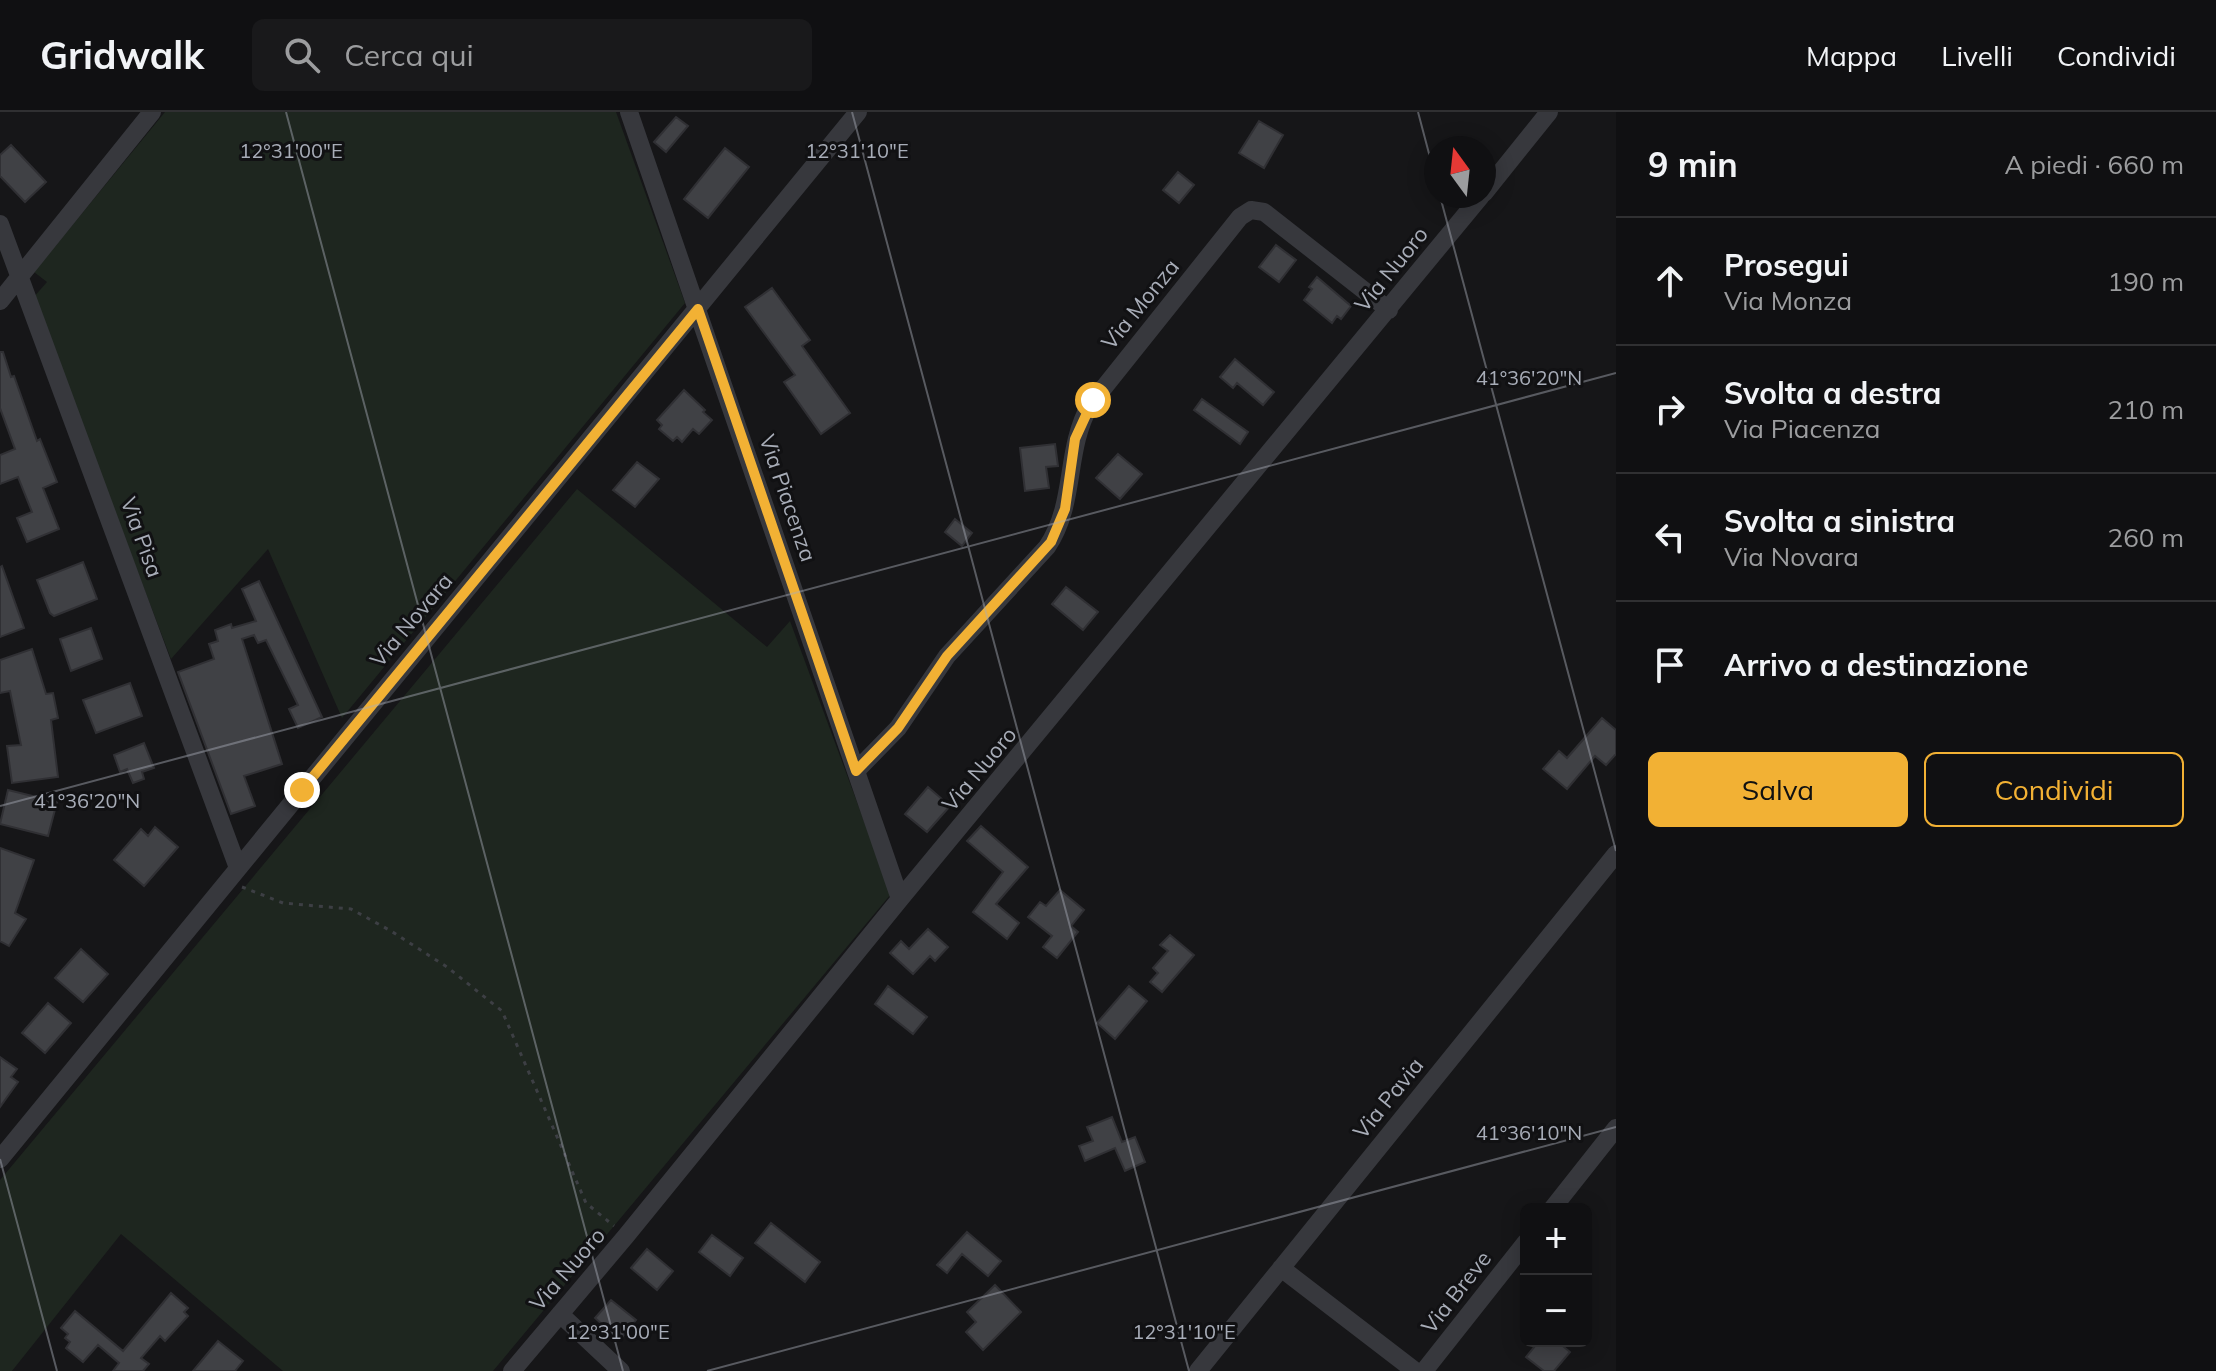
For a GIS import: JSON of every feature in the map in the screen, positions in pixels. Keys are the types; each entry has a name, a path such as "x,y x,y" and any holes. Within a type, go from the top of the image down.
{"street":[{"path":"0,301 152,112"},
{"name":"Via Piacenza","path":"629,112 900,899"},
{"name":"Via Novara","path":"0,1159 858,112"},
{"name":"Via Nuoro","path":"1496,178 1549,112"},
{"name":"Via Nuoro","path":"512,1371 1472,208"},
{"name":"Via Monza","path":"856,771 898,728 947,656 1047,547 1065,509 1075,439 1090,405 1240,217 1251,210 1264,212 1389,310"},
{"name":"Via Pisa","path":"0,224 234,874"},
{"name":"Via Pavia","path":"1198,1371 1616,854"},
{"path":"1557,1203 1616,1128"},
{"name":"Via Breve","path":"1424,1371 1520,1250"},
{"path":"1281,1268 1415,1371"},
{"path":"560,1314 621,1371"}],"path":[{"path":"234,874 254,894 283,903 351,909 447,967 502,1011 586,1203 626,1236"}],"shaded area":[{"path":"165,112 616,112 685,303 342,718 268,549 171,659 33,298 47,282 34,272"},
{"path":"577,489 767,647 790,621 891,894 493,1371 283,1371 121,1234 12,1371 0,1371 0,1180"}],"building":[{"path":"676,117 688,126 666,152 654,142"},
{"path":"1259,121 1283,135 1264,168 1239,153"},
{"path":"11,145 46,182 25,202 0,176 0,155"},
{"path":"725,148 749,167 708,218 684,199"},
{"path":"1178,172 1194,185 1179,203 1163,190"},
{"path":"1276,245 1296,260 1279,282 1259,267"},
{"path":"1317,277 1351,306 1341,319 1337,316 1332,323 1304,300"},
{"path":"772,288 810,340 802,346 850,413 821,434 784,382 795,375 745,307"},
{"path":"0,352 3,352 11,377 14,376 37,441 40,439 57,482 43,488 59,529 27,542 17,518 32,512 18,477 0,484 0,455 15,449 0,408"},
{"path":"1235,359 1274,392 1263,405 1237,383 1233,388 1220,377"},
{"path":"684,390 712,420 699,434 693,429 682,442 677,437 673,441 659,429 662,425 657,420"},
{"path":"1202,399 1248,432 1240,444 1194,410"},
{"path":"1055,444 1058,466 1046,467 1049,488 1025,491 1020,448"},
{"path":"1118,454 1142,474 1120,499 1096,478"},
{"path":"637,462 659,479 635,507 613,490"},
{"path":"955,519 972,533 962,546 945,532"},
{"path":"83,562 97,599 54,616 37,580"},
{"path":"0,567 24,628 0,637"},
{"path":"259,581 322,717 298,728 289,709 298,705 266,640 258,643 254,635 242,639 282,764 244,776 255,806 231,814 178,672 214,659 209,644 218,641 215,630 231,624 232,628 256,621 242,589"},
{"path":"1066,587 1098,612 1083,630 1052,604"},
{"path":"91,628 102,659 71,671 60,639"},
{"path":"32,649 46,694 53,693 58,718 51,720 58,777 12,783 7,746 21,745 10,691 0,693 0,660"},
{"path":"130,683 142,716 96,733 83,700"},
{"path":"1602,718 1616,730 1616,754 1606,765 1595,756 1567,789 1543,769 1559,751 1567,758"},
{"path":"144,743 154,768 142,772 144,779 133,783 127,769 120,772 114,755"},
{"path":"928,787 950,806 927,832 905,814"},
{"path":"8,790 57,802 48,836 0,824"},
{"path":"981,826 1028,867 996,904 1019,923 1007,939 973,912 1003,872 967,841"},
{"path":"155,827 178,847 144,886 114,860 141,829 148,836"},
{"path":"0,848 34,860 15,913 26,919 9,946 0,941"},
{"path":"1060,890 1084,910 1071,926 1078,932 1057,958 1043,947 1052,936 1028,917 1040,902 1046,906"},
{"path":"928,929 948,947 935,961 930,956 913,974 890,953 901,941 909,949"},
{"path":"1170,935 1194,955 1162,992 1150,982 1158,973 1153,968 1168,951 1160,945"},
{"path":"81,949 108,974 83,1002 55,978"},
{"path":"888,986 927,1017 913,1034 875,1004"},
{"path":"1129,986 1147,1001 1115,1039 1097,1023"},
{"path":"48,1003 71,1023 45,1053 22,1033"},
{"path":"0,1057 17,1069 11,1077 18,1082 0,1107"},
{"path":"1112,1117 1122,1142 1135,1137 1145,1162 1125,1171 1115,1148 1085,1161 1079,1146 1093,1141 1087,1127"},
{"path":"771,1223 820,1262 805,1282 755,1243"},
{"path":"967,1232 1001,1261 988,1276 962,1254 947,1273 937,1265"},
{"path":"712,1235 743,1258 730,1276 699,1252"},
{"path":"647,1249 673,1271 657,1290 631,1268"},
{"path":"995,1285 1021,1312 983,1350 966,1332 976,1322 967,1312"},
{"path":"171,1293 188,1308 184,1312 188,1316 165,1341 160,1336 141,1358 149,1364 143,1371 113,1371 119,1363 98,1345 83,1362 66,1348 70,1342 65,1338 68,1334 61,1328 75,1311 123,1351"},
{"path":"611,1300 636,1320 620,1340 595,1318"},
{"path":"218,1341 243,1361 235,1371 193,1371"},
{"path":"1534,1347 1564,1347 1570,1352 1554,1371 1544,1371 1526,1357"}],"route":[{"path":"302,790 698,309 856,771 898,728 947,656 1051,542 1065,509 1075,439 1093,400"}]}
